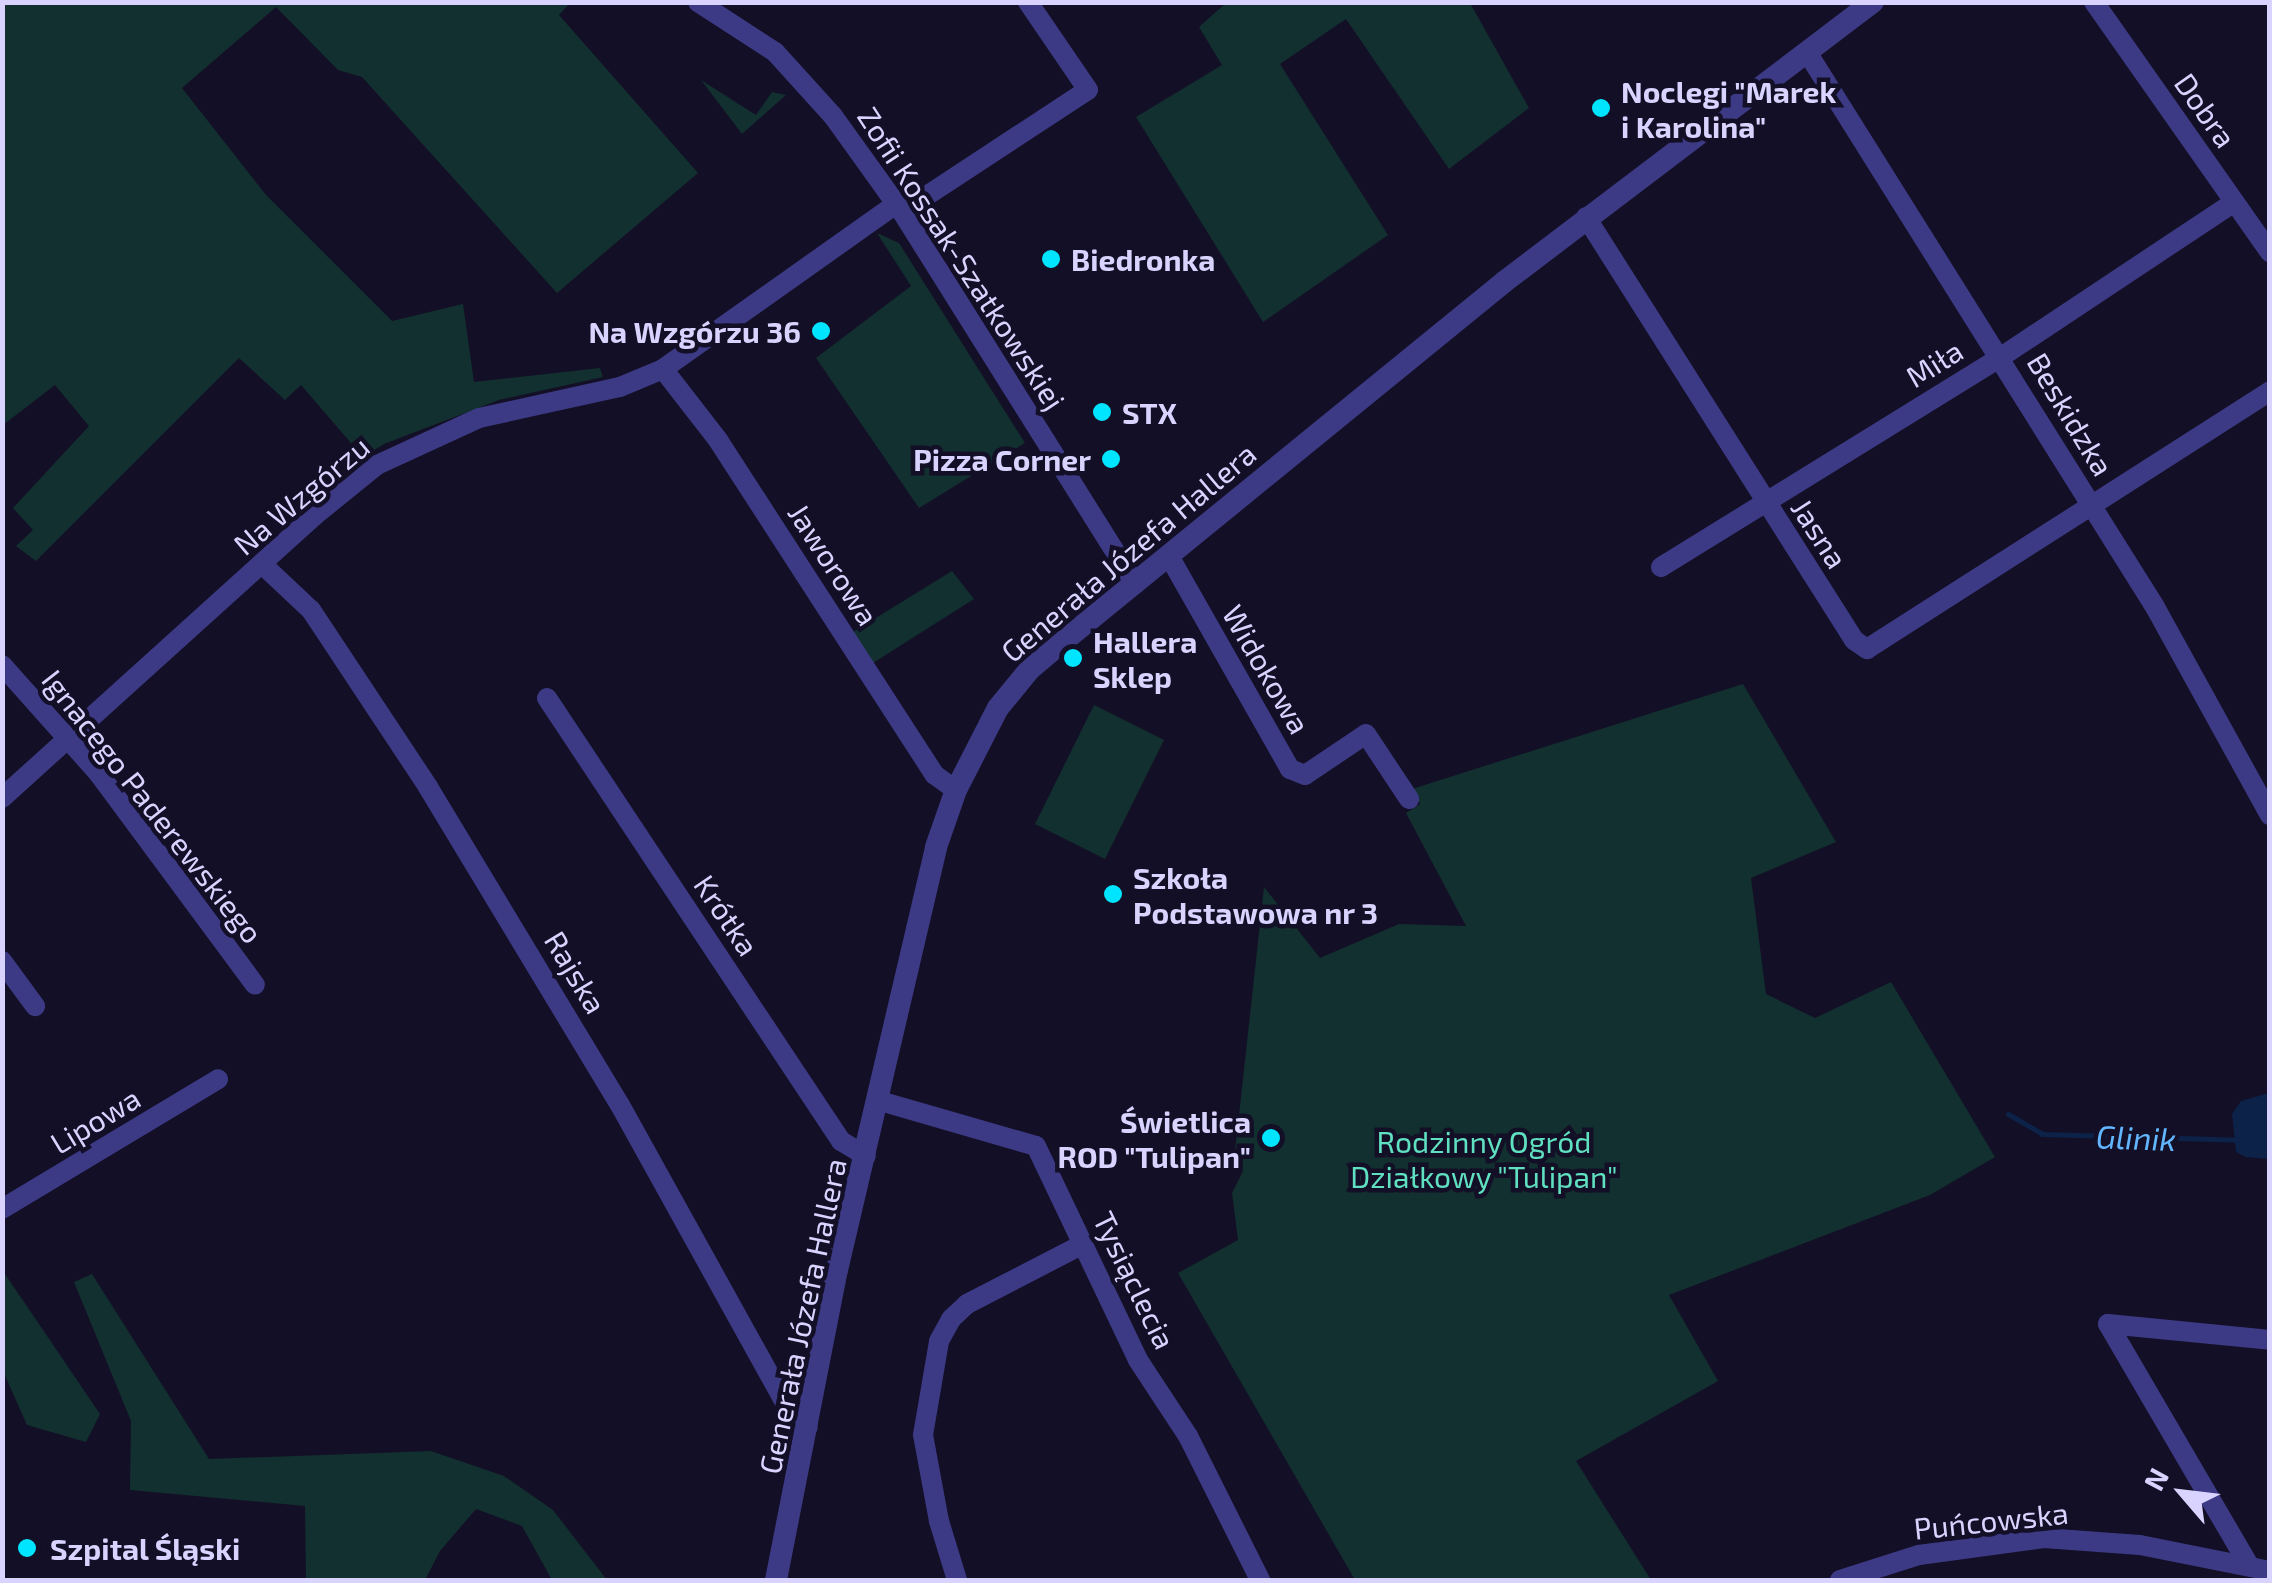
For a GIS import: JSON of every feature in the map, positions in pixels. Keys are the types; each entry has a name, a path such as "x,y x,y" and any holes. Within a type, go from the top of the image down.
{"street":[{"name":"Zofii Kossak-Szatkowskiej","path":"698,2 792,68 898,208 1135,584"},
{"name":"Na Wzgórzu","path":"2,798 354,483 409,447 478,418 620,387 663,369 898,208 1088,90 1028,2"},
{"name":"Generała Józefa Hallera","path":"776,1580 837,1270 880,1101 936,846 956,790 1012,689 1168,556 1586,218 1872,2"},
{"name":"Dobra","path":"2094,2 2270,252"},
{"name":"Beskidzka","path":"1806,52 2155,607 2270,815"},
{"name":"Miła","path":"1661,567 2001,357 2234,202"},
{"name":"Jasna","path":"1586,218 1854,640 1868,649 2092,508"},
{"name":"Jaworowa","path":"663,369 718,440 935,775 956,790"},
{"path":"2092,508 2270,391"},
{"name":"Widokowa","path":"1168,556 1290,768 1305,776 1366,734 1409,798"},
{"name":"Rajska","path":"263,565 311,610 428,786 620,1105 786,1404 799,1425 808,1427"},
{"name":"Ignacego Paderewskiego","path":"2,665 67,738 256,985"},
{"name":"Krótka","path":"548,698 841,1140 866,1156"},
{"path":"2,961 35,1006"},
{"name":"Lipowa","path":"2,1209 218,1080"},
{"name":"Tysiąclecia","path":"880,1101 1036,1146 1138,1360 1183,1427 1260,1580"},
{"path":"957,1580 939,1521 923,1435 939,1341 951,1319 987,1290 1083,1244"},
{"path":"2248,1564 2108,1324 2270,1340"},
{"name":"Puńcowska","path":"1840,1580 1894,1562 1962,1547 2044,1538 2140,1544 2270,1571"},
{"path":"1894,1562 1905,1580"}],"green space":[{"path":"1227,2 1470,3 1529,108 1449,169 1346,19 1280,64 1388,235 1263,322 1136,117 1222,65 1199,27"},
{"path":"2,3 570,3 559,15 698,173 557,293 362,77 338,70 276,7 182,88 266,195 392,321 463,304 474,382 600,368 603,377 499,400 384,444 363,457 301,385 285,400 239,358 36,561 16,546 33,530 13,508 89,426 55,385 3,425"},
{"path":"701,80 756,115 772,92 786,95 742,134"},
{"path":"877,233 899,243 1025,443 919,508 816,358 911,286"},
{"path":"952,571 974,599 873,663 853,632"},
{"name":"Rodzinny Ogród Działkowy \"Tulipan\"","path":"1743,684 1836,842 1751,878 1766,994 1815,1018 1891,982 1995,1157 1930,1195 1669,1295 1718,1381 1576,1461 1651,1580 1355,1580 1178,1273 1238,1240 1232,1193 1242,1173 1233,1170 1264,887 1320,958 1399,924 1466,926 1406,813 1420,804 1412,789"},
{"path":"1094,705 1164,740 1105,859 1035,824"},
{"path":"3,1271 100,1414 86,1442 27,1425 3,1371"},
{"path":"92,1274 209,1459 431,1451 504,1476 553,1510 607,1580 552,1580 522,1526 476,1509 440,1551 425,1580 306,1580 305,1506 130,1490 131,1421 74,1282"}],"water":[{"path":"2269,1093 2269,1159 2246,1157 2236,1152 2232,1114 2241,1101"}],"waterway":[{"name":"Glinik","path":"2008,1114 2042,1134 2240,1140"}],"place":[{"name":"Noclegi \"Marek i Karolina\"","path":"1601,108"},
{"name":"Biedronka","path":"1051,259"},
{"name":"Na Wzgórzu 36","path":"821,331"},
{"name":"STX","path":"1102,412"},
{"name":"Pizza Corner","path":"1111,459"},
{"name":"Hallera Sklep","path":"1073,658"},
{"name":"Szkoła Podstawowa nr 3","path":"1113,894"},
{"name":"Świetlica ROD \"Tulipan\"","path":"1271,1138"},
{"name":"Szpital Śląski","path":"27,1548"}]}
